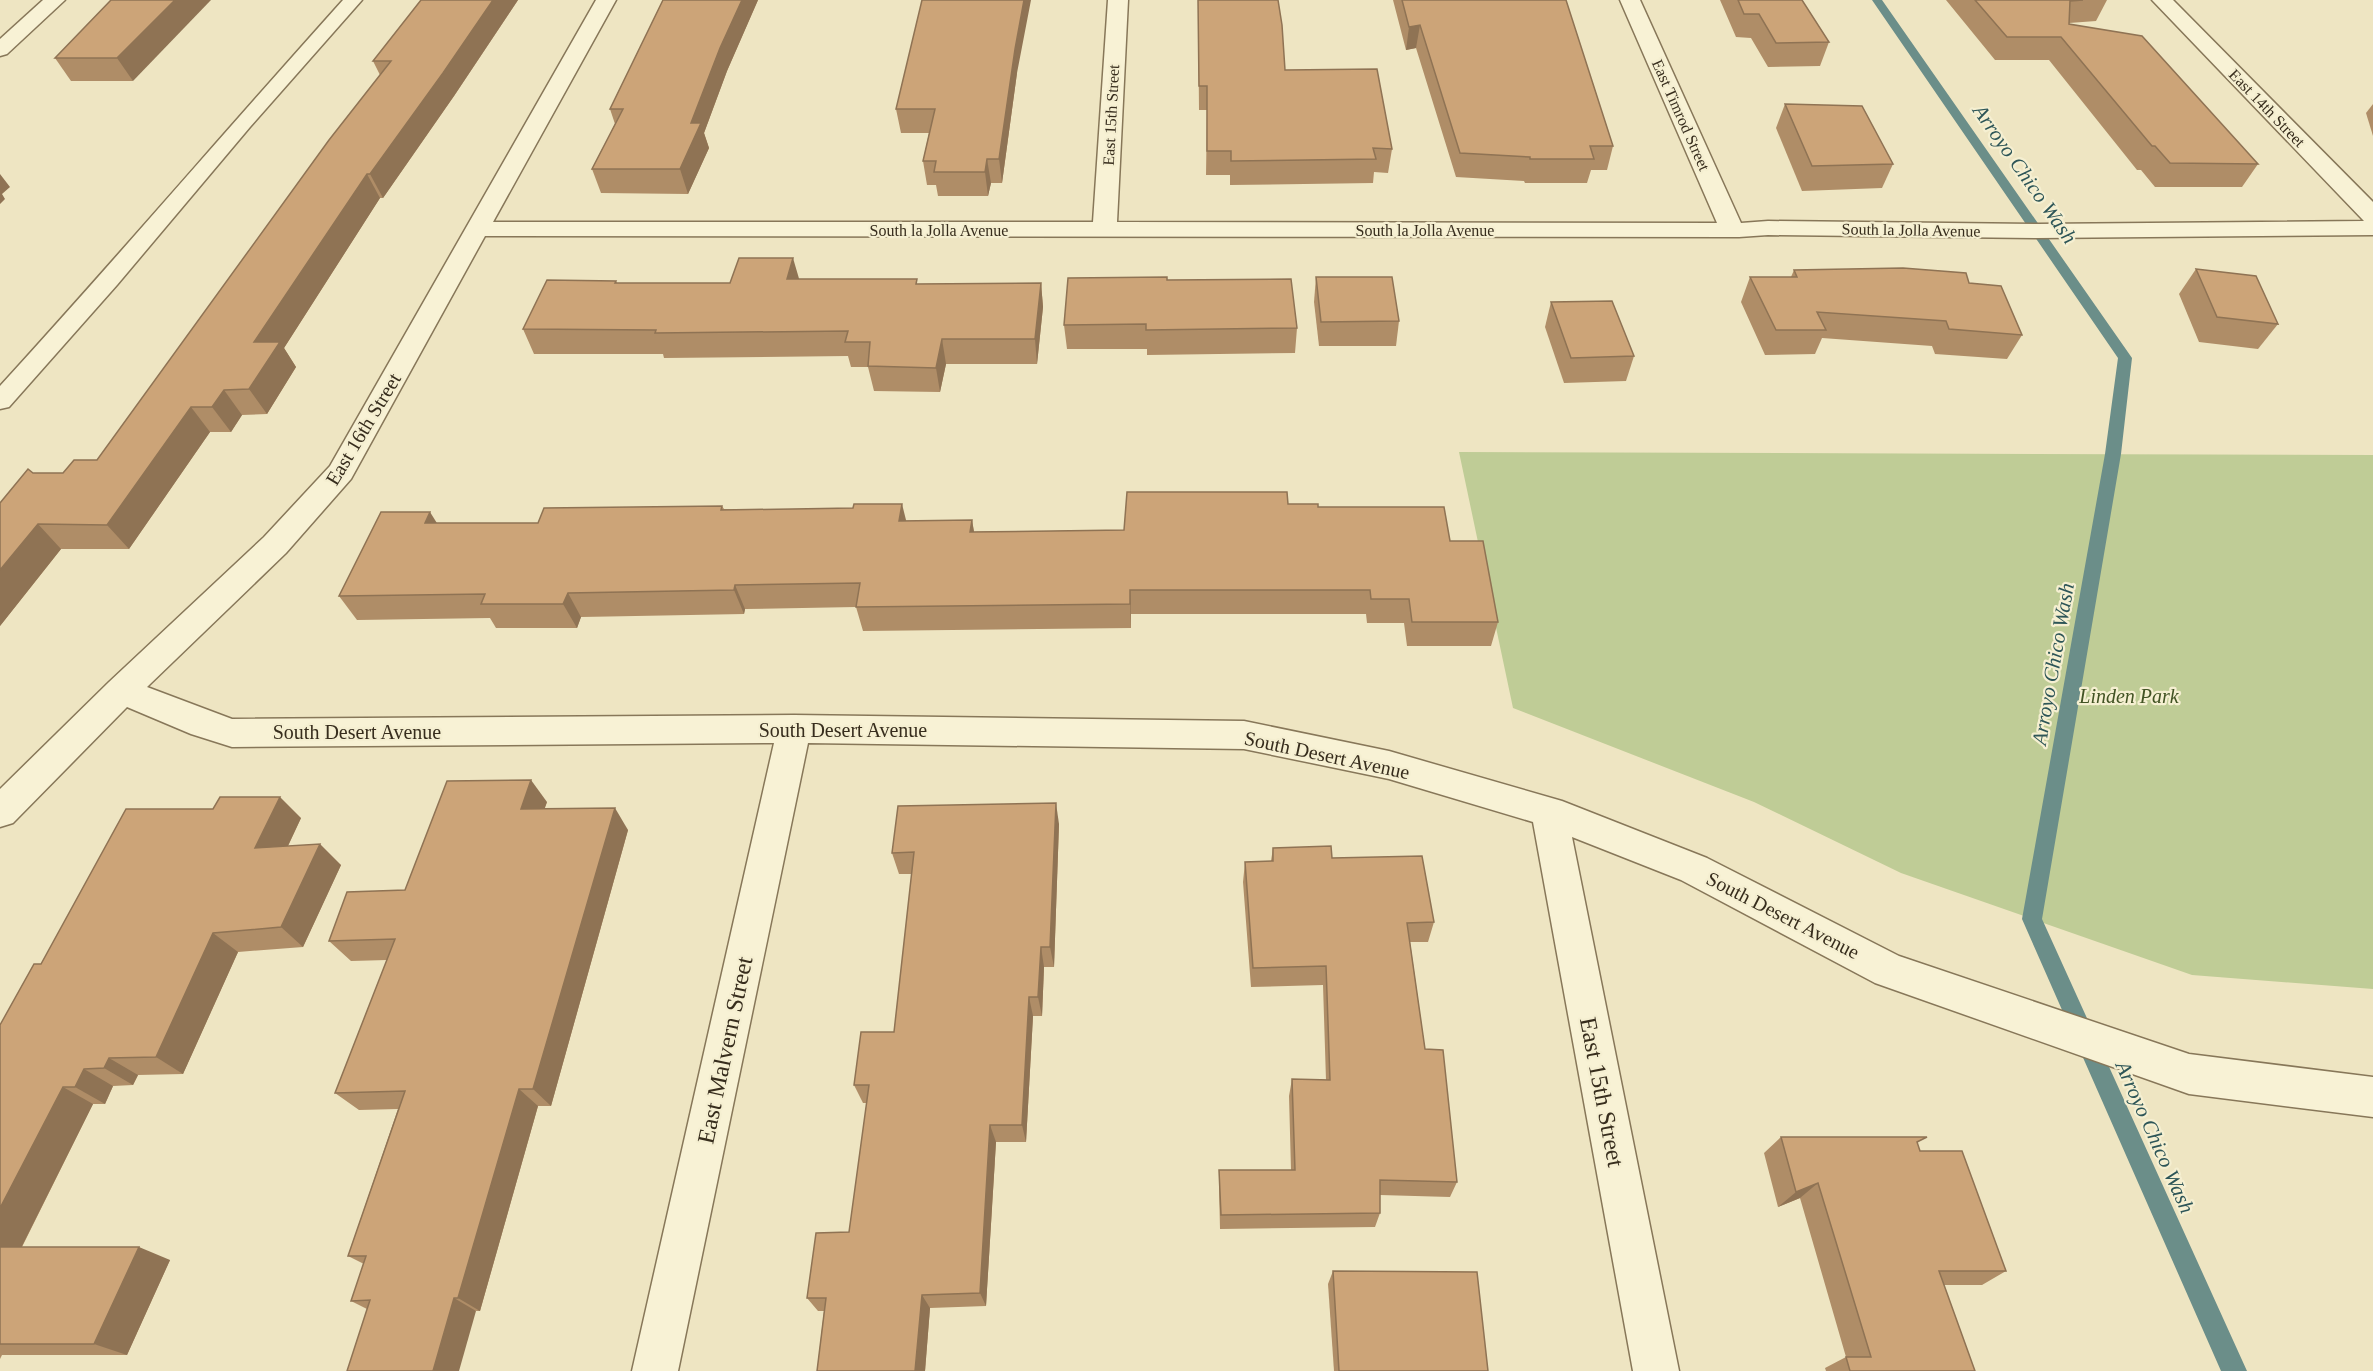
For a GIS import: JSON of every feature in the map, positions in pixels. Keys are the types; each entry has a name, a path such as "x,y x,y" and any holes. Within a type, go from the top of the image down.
{"street":[{"path":"0,50 55,0"},
{"name":"East 16th Street","path":"0,812 121,691 275,545 341,472 606,0"},
{"name":"East 15th Street","path":"1104,231 1118,0"},
{"name":"East Timrod Street","path":"1630,0 1732,230"},
{"name":"East 14th Street","path":"2162,0 2373,216"},
{"name":"South la Jolla Avenue","path":"476,229 1104,231 1732,230 1767,228 2038,231 2373,228"},
{"name":"South Desert Avenue","path":"121,691 203,724 232,733 794,729 1244,735 1389,765 1549,812 1694,869 1889,970 2189,1074 2373,1097"},
{"name":"East Malvern Street","path":"655,1371 794,729"},
{"name":"East 15th Street","path":"1549,812 1656,1371"}],"lane":[{"path":"0,401 110,280 243,123 352,0"}],"green space":[{"name":"Linden Park","path":"1459,452 2373,455 2373,989 2192,975 1901,873 1754,802 1513,708"}],"building":[{"path":"111,0 175,0 117,58 55,58"},
{"path":"421,0 493,0 370,174 367,174 254,342 280,342 249,389 224,390 212,407 191,407 107,525 38,524 0,570 0,503 28,469 33,473 63,473 74,460 97,460 329,140 391,61 373,61"},
{"path":"663,0 742,0 720,48 691,123 701,123 680,169 592,169 623,109 610,109"},
{"path":"922,0 1024,0 999,159 987,159 985,172 934,172 936,161 923,161 935,109 896,109"},
{"path":"1198,0 1278,0 1285,70 1377,69 1392,149 1373,148 1376,159 1231,161 1231,151 1207,151 1207,86 1199,86"},
{"path":"1402,0 1566,0 1613,146 1590,146 1594,159 1530,159 1530,157 1460,153 1420,25 1409,27"},
{"path":"1738,0 1802,0 1829,42 1776,43 1759,14 1744,14"},
{"path":"1975,0 2083,0 2070,1 2069,24 2142,36 2258,164 2170,163 2155,146 2152,146 2061,37 2007,37"},
{"path":"1785,104 1862,106 1893,164 1812,166"},
{"path":"739,258 793,258 787,279 917,279 916,284 1041,283 1035,339 942,339 936,368 868,366 870,342 845,342 848,331 655,333 656,330 523,329 547,280 616,281 615,283 730,283"},
{"path":"1903,268 1966,273 1969,283 2001,286 2022,335 1949,329 1946,321 1817,312 1826,330 1776,330 1750,277 1797,277 1794,270"},
{"path":"2196,269 2256,276 2278,324 2217,317"},
{"path":"1167,277 1167,280 1291,279 1297,328 1146,330 1146,324 1064,325 1068,278"},
{"path":"1316,277 1392,277 1399,321 1321,322"},
{"path":"1612,301 1634,356 1571,358 1551,302"},
{"path":"1127,492 1287,492 1288,504 1318,504 1318,507 1444,507 1450,541 1483,541 1498,622 1412,622 1409,599 1371,599 1370,590 1130,590 1130,604 856,607 860,583 735,585 734,590 568,593 563,604 481,604 485,594 339,596 381,512 430,512 425,523 538,523 544,508 722,506 721,510 853,508 854,504 902,504 899,521 972,520 970,532 1124,530"},
{"path":"531,780 521,809 615,808 533,1089 519,1089 458,1298 454,1298 433,1371 347,1371 370,1300 351,1301 366,1256 348,1256 405,1091 335,1093 395,939 329,941 347,892 405,890 447,781"},
{"path":"220,797 280,797 255,848 320,844 281,927 213,933 156,1057 109,1058 104,1068 84,1069 75,1087 63,1087 0,1208 0,1025 34,964 41,964 126,809 213,809"},
{"path":"1056,803 1050,947 1041,947 1038,997 1029,997 1022,1125 990,1125 980,1293 922,1295 915,1371 817,1371 826,1298 807,1298 816,1233 849,1232 869,1085 854,1085 861,1032 894,1032 914,852 892,853 898,806"},
{"path":"1331,846 1332,858 1422,856 1434,922 1407,923 1425,1049 1443,1050 1457,1182 1380,1180 1380,1213 1221,1215 1219,1170 1295,1170 1292,1079 1330,1080 1326,966 1253,968 1245,862 1273,861 1273,848"},
{"path":"1781,1137 1927,1137 1917,1142 1920,1151 1962,1151 2006,1271 1939,1271 1975,1371 1850,1371 1846,1357 1871,1357 1818,1183 1796,1192"},
{"path":"0,1247 139,1247 94,1344 0,1344"},
{"path":"1333,1271 1477,1272 1488,1371 1339,1371"}],"waterway":[{"name":"Arroyo Chico Wash","path":"1877,0 2125,358 2113,454 2032,919 2234,1371"}]}
